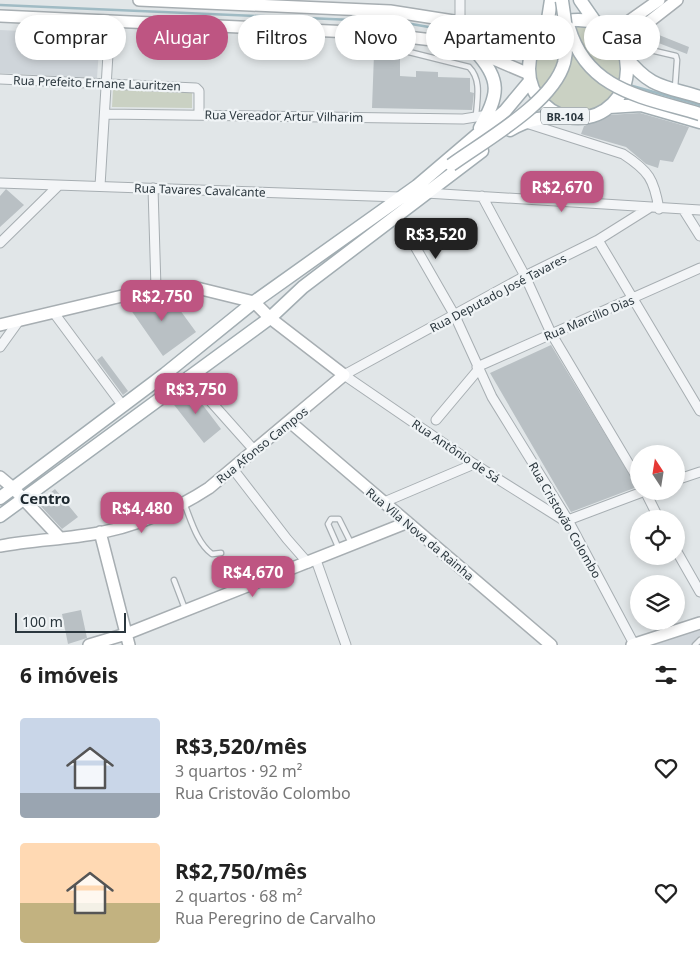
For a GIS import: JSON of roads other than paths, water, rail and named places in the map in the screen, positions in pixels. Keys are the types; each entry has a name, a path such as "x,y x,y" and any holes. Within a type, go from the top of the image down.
{"main road":[{"path":"139,0 258,2 390,11 426,17"},
{"path":"552,15 559,0"},
{"path":"559,0 574,41 595,74 622,90 700,114"},
{"path":"422,189 451,164 532,106 555,83 564,62 565,51 566,30 559,0"},
{"path":"580,0 590,15"},
{"path":"638,15 659,0"},
{"path":"657,15 676,0"},
{"path":"0,16 15,17"},
{"path":"126,22 335,33"},
{"path":"477,133 482,115 493,105 495,83 492,72 482,60"},
{"path":"494,60 530,77"},
{"path":"0,516 188,376 270,318 304,287 397,215 477,133 505,111 530,77 530,60"},
{"path":"610,106 617,99 625,83 626,60"},
{"path":"631,60 644,78 700,97"},
{"name":"BR-104","path":"530,77 540,100 548,108 568,117 590,116 610,106 641,105 700,122"},
{"path":"0,498 123,406 254,302 400,198 422,189 522,122 545,117 568,117"},
{"path":"0,326 156,288 193,287 254,302 270,318 344,376"},
{"name":"Rua Afonso Campos","path":"0,546 100,532 133,523 184,503 210,488 344,376"},
{"name":"Rua Vila Nova da Rainha","path":"290,422 382,503 552,645"},
{"path":"0,478 13,488 60,538"},
{"path":"89,645 128,640 186,611 406,523"},
{"path":"100,532 128,640"},
{"path":"633,645 700,623"}],"street":[{"path":"460,0 460,15"},
{"path":"100,186 108,60"},
{"name":"Rua Prefeito Ernane Lauritzen","path":"0,79 196,88 199,91 199,115"},
{"name":"Rua Vereador Artur Vilharim","path":"105,114 463,119 482,115"},
{"path":"463,119 471,124 477,133"},
{"path":"522,122 623,154 634,162 653,182 654,209"},
{"name":"Rua Tavares Cavalcante","path":"0,183 400,198"},
{"path":"0,243 58,186"},
{"path":"153,188 156,288"},
{"path":"422,189 482,196 654,209 700,210"},
{"path":"482,196 525,276 551,333 630,466"},
{"name":"Rua Deputado José Tavares","path":"344,376 525,276 598,240 654,209"},
{"path":"684,209 700,236"},
{"name":"Rua Cristovão Colombo","path":"397,215 455,316 492,397 568,522 633,645"},
{"path":"598,240 700,411"},
{"name":"Rua Marcílio Dias","path":"478,369 551,333 633,299 700,268"},
{"path":"54,314 123,406"},
{"path":"0,347 18,322"},
{"path":"436,420 478,369"},
{"path":"188,376 254,450"},
{"name":"Rua Antônio de Sá","path":"344,376 474,464 568,522"},
{"path":"382,503 474,464"},
{"path":"233,469 287,539 312,561 346,645"},
{"path":"685,477 700,472"},
{"path":"568,522 630,497"},
{"path":"685,565 700,592"}],"lane":[{"path":"660,52 676,56 678,60 675,90"},
{"path":"416,54 469,67 478,80 482,115"},
{"path":"184,503 196,532 207,551 212,554 221,553"},
{"path":"340,550 328,524 331,518 339,519 352,545"},
{"path":"174,580 186,611"},
{"path":"695,645 700,640"}],"waterway":[{"path":"0,5 400,22 426,27"},
{"path":"629,85 700,105"}],"district":[{"name":"Centro","path":"45,498"}]}
